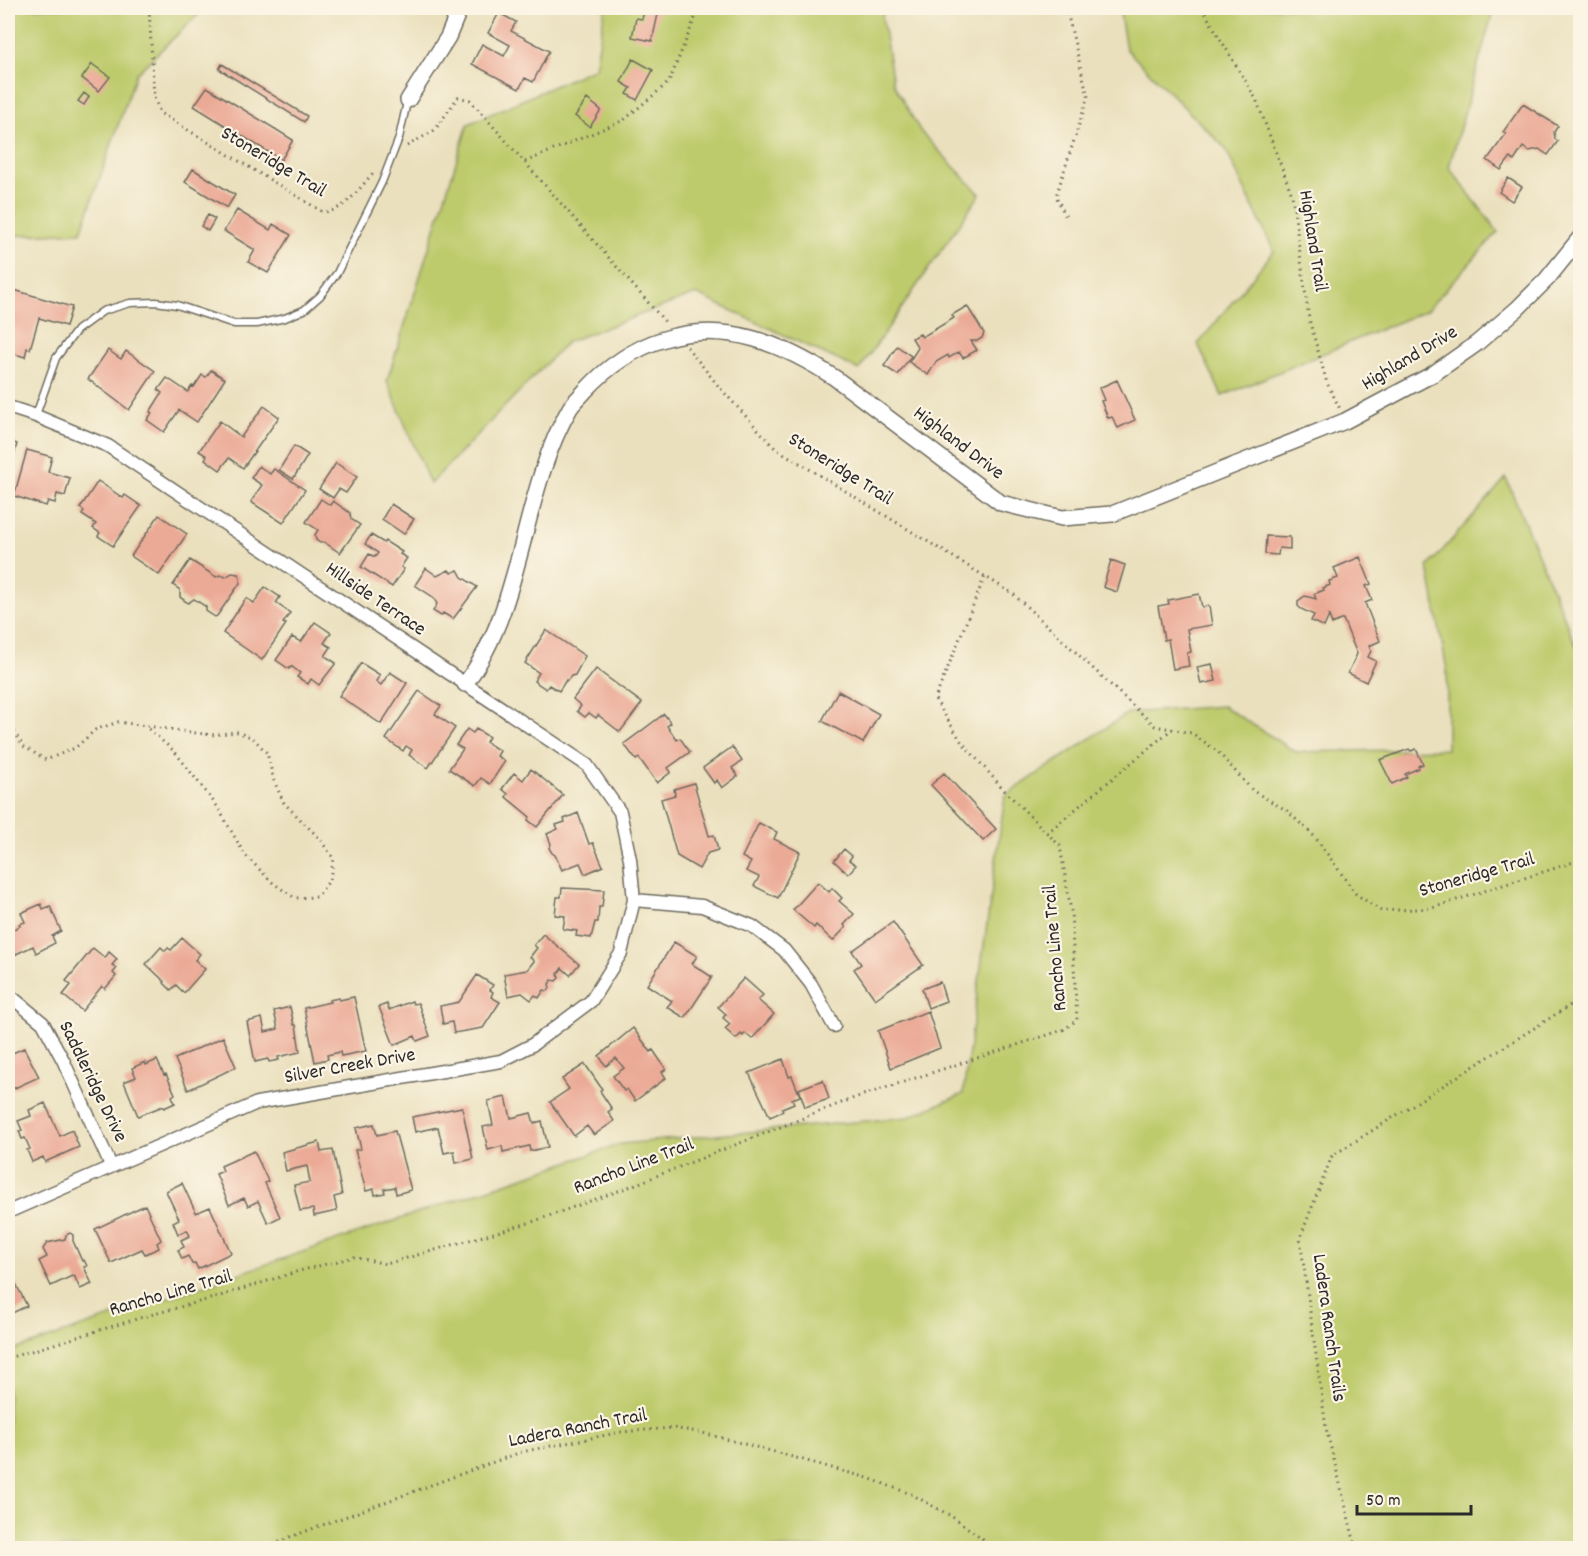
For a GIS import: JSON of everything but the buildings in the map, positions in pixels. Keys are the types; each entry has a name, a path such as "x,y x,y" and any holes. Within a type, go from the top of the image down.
{"street":[{"path":"408,100 448,36 460,8"},
{"name":"Highland Drive","path":"465,684 477,668 494,636 549,453 571,406 599,376 631,352 677,335 737,333 774,344 806,359 835,378 1001,503 1062,518 1112,514 1345,421 1433,374 1476,344 1547,279 1581,238"},
{"name":"Hillside Terrace","path":"8,407 108,446 587,765 620,812 630,859 634,900"},
{"path":"634,900 702,906 752,926 784,950 812,984 834,1026"},
{"name":"Silver Creek Drive","path":"8,1212 257,1103 501,1061 532,1045 591,1001 621,953 634,900"},
{"name":"Saddleridge Drive","path":"8,994 43,1023 63,1060 111,1166"}],"lane":[{"path":"36,416 56,358 77,330 103,311 130,303 156,302 177,305 234,324 258,324 285,318 304,310 320,296 338,273 382,182 399,138 408,100"}],"path":[{"name":"Stoneridge Trail","path":"150,8 154,98 160,113 323,212 333,212 341,207 378,167 415,140 435,130 458,97 470,100 677,335 720,388 775,448 1012,592 1155,726 1192,733 1218,752 1253,791 1286,810 1316,837 1356,894 1381,911 1432,908 1581,860"},
{"path":"525,162 624,120 669,82 699,8"},
{"path":"1066,8 1088,97 1056,196 1067,219"},
{"name":"Highland Trail","path":"1202,8 1256,99 1292,195 1309,319 1328,383 1345,421"},
{"name":"Rancho Line Trail","path":"8,1358 354,1257 386,1264 532,1222 621,1190 854,1098 1063,1030 1077,1020 1071,911 1060,846 1005,791 961,741 935,699 985,576"},
{"path":"8,722 23,746 46,760 75,748 95,730 118,722 211,735 237,732 253,738 267,753 274,781 284,803 319,838 334,859 329,881 317,897 295,898 273,883 245,855 216,806 175,752 145,726"},
{"path":"1047,833 1172,729"},
{"name":"Ladera Ranch Trails","path":"1356,1548 1326,1428 1300,1238 1332,1156 1581,999"},
{"name":"Ladera Ranch Trail","path":"268,1548 290,1537 521,1452 621,1432 672,1428 699,1432 771,1451 868,1478 900,1490 951,1516 982,1538 991,1548"}],"green space":[{"path":"8,8 202,8 203,10 136,74 81,232 8,236"},
{"path":"605,8 886,8 882,17 893,83 921,132 980,194 859,370 696,294 567,342 430,484 387,381 468,124 595,68"},
{"path":"1119,8 1494,8 1449,167 1498,232 1427,310 1222,396 1198,344 1274,251 1225,148 1126,49"},
{"path":"1506,478 1580,655 1580,1548 8,1548 8,1352 621,1144 908,1117 963,1094 1005,796 1128,713 1223,706 1296,752 1447,749 1447,670 1428,567"}]}
